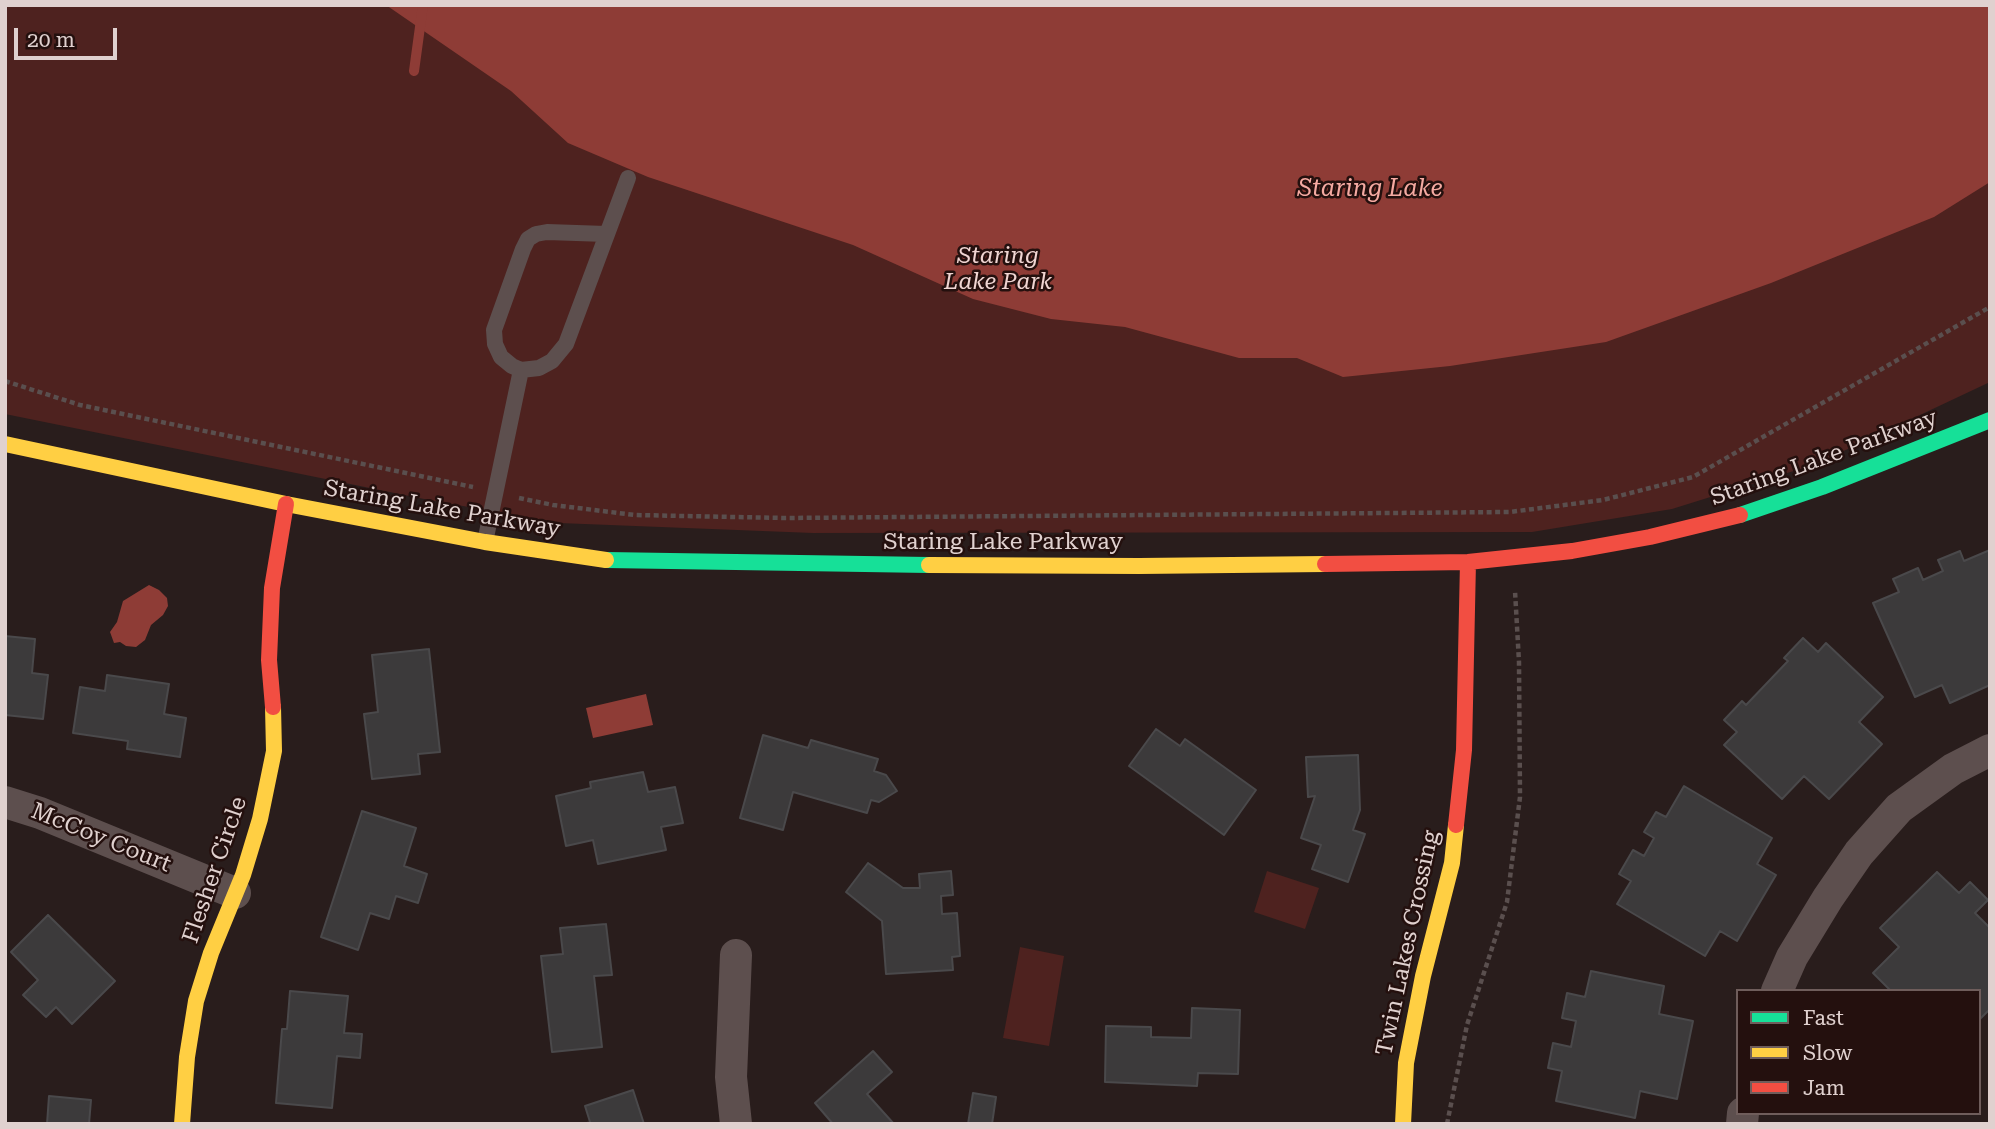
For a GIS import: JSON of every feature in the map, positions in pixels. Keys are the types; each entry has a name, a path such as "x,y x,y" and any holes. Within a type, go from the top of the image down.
{"street":[{"name":"Staring Lake Parkway","path":"5,444 286,504 485,542 598,560 1139,566 1468,562 1572,551 1650,537 1736,517 1822,487 1990,420"},
{"name":"Flesher Circle","path":"183,1124 187,1057 196,1001 211,953 243,875 260,819 274,751 269,660 272,588 286,504"},
{"name":"Twin Lakes Crossing","path":"1402,1124 1406,1063 1423,976 1452,863 1464,750 1468,562"},
{"path":"1778,989 1792,957 1859,853 1899,808 1953,769 1990,750"},
{"name":"McCoy Court","path":"5,802 53,818 235,893"},
{"path":"736,955 731,1077 736,1124"}],"lane":[{"path":"606,234 547,232 528,239 494,330 495,344 501,357 512,366 521,370 539,368 552,361 565,344 628,178"},
{"path":"485,542 521,370"}],"path":[{"path":"5,381 80,405 553,505 648,515 799,518 1510,512 1603,500 1693,477 1990,307"},
{"path":"1447,1124 1467,1025 1507,902 1520,797 1519,662 1510,512"}],"green space":[{"name":"Staring Lake Park","path":"5,5 1990,5 1990,382 1816,464 1672,509 1532,532 813,533 559,523 429,500 5,414"},
{"path":"1267,871 1319,888 1305,929 1254,912"},
{"path":"1020,947 1064,956 1049,1046 1003,1038"}],"water":[{"name":"Staring Lake","path":"386,5 1990,5 1990,182 1934,217 1771,283 1606,342 1450,366 1343,377 1297,358 1239,358 1125,327 1051,319 973,299 853,245 648,177 568,143 511,91"},
{"path":"149,585 167,598 168,606 163,615 151,625 145,640 136,647 114,643 110,632 117,622 123,601"},
{"path":"646,694 653,725 593,738 586,708"}],"building":[{"path":"1990,550 1990,685 1950,703 1942,685 1915,697 1873,603 1899,592 1893,579 1918,568 1923,580 1943,571 1938,560 1960,551 1964,561"},
{"path":"5,636 35,639 32,673 48,675 43,719 5,715"},
{"path":"1803,638 1818,652 1826,643 1883,697 1859,722 1882,744 1829,799 1804,776 1782,799 1724,745 1737,732 1724,720 1742,701 1746,705 1788,661 1784,658"},
{"path":"429,649 440,752 418,754 420,774 372,779 364,714 378,712 372,655"},
{"path":"107,675 169,684 164,714 186,718 180,757 127,749 128,741 73,733 80,687 105,691"},
{"path":"1156,729 1180,746 1185,739 1256,790 1224,835 1129,766"},
{"path":"763,735 808,748 811,740 878,759 874,771 886,775 897,791 879,802 871,800 867,813 793,792 783,830 740,818"},
{"path":"1358,755 1360,810 1353,830 1365,834 1348,882 1312,869 1321,845 1301,838 1315,796 1308,797 1306,757"},
{"path":"643,772 648,792 675,787 683,823 661,827 666,850 598,864 593,840 566,846 556,796 591,788 590,782"},
{"path":"1684,786 1772,838 1757,864 1776,875 1737,941 1720,931 1705,956 1617,904 1631,881 1619,874 1633,850 1644,856 1654,838 1644,832 1656,812 1666,817"},
{"path":"362,811 416,828 404,866 427,874 418,903 396,896 389,919 370,913 358,950 321,937"},
{"path":"868,863 903,888 920,888 919,874 951,871 953,895 941,896 942,914 957,913 960,956 952,957 953,970 886,974 882,921 846,892"},
{"path":"1937,872 1959,893 1970,882 1988,900 1975,913 1990,928 1990,1009 1981,1018 1981,989 1889,989 1873,973 1899,947 1880,928"},
{"path":"48,915 115,981 72,1024 56,1007 46,1017 23,995 38,980 11,952"},
{"path":"606,924 612,975 594,976 602,1047 552,1052 541,956 563,954 560,928"},
{"path":"1591,971 1664,986 1659,1014 1693,1021 1677,1099 1640,1091 1635,1118 1556,1101 1562,1071 1548,1068 1553,1043 1571,1047 1576,1021 1562,1018 1567,993 1585,997"},
{"path":"290,991 348,996 344,1033 362,1034 360,1058 337,1056 332,1108 276,1103 282,1029 287,1029"},
{"path":"1192,1008 1240,1010 1238,1074 1198,1073 1197,1086 1105,1082 1106,1026 1151,1027 1151,1037 1191,1038"},
{"path":"873,1051 892,1072 867,1094 894,1124 833,1124 815,1103"},
{"path":"633,1090 644,1124 584,1124 590,1122 585,1106"},
{"path":"973,1093 996,1097 992,1124 968,1124"},
{"path":"49,1096 91,1100 89,1124 47,1124"}],"waterway":[{"path":"414,71 423,5"}],"traffic: fast":[{"path":"1740,515 1822,487 1990,420"},
{"path":"606,560 929,565"}],"traffic: slow":[{"path":"5,444 286,504 485,542 606,560"},
{"path":"929,565 1325,564"},
{"path":"182,1124 187,1057 196,1001 211,953 243,875 260,819 274,751 273,707"},
{"path":"1403,1124 1406,1063 1423,976 1452,863 1456,825"}],"traffic: jam":[{"path":"273,707 269,660 272,588 286,504"},
{"path":"1325,564 1468,562 1572,551 1650,537 1740,515"},
{"path":"1456,825 1464,750 1468,562"}]}
